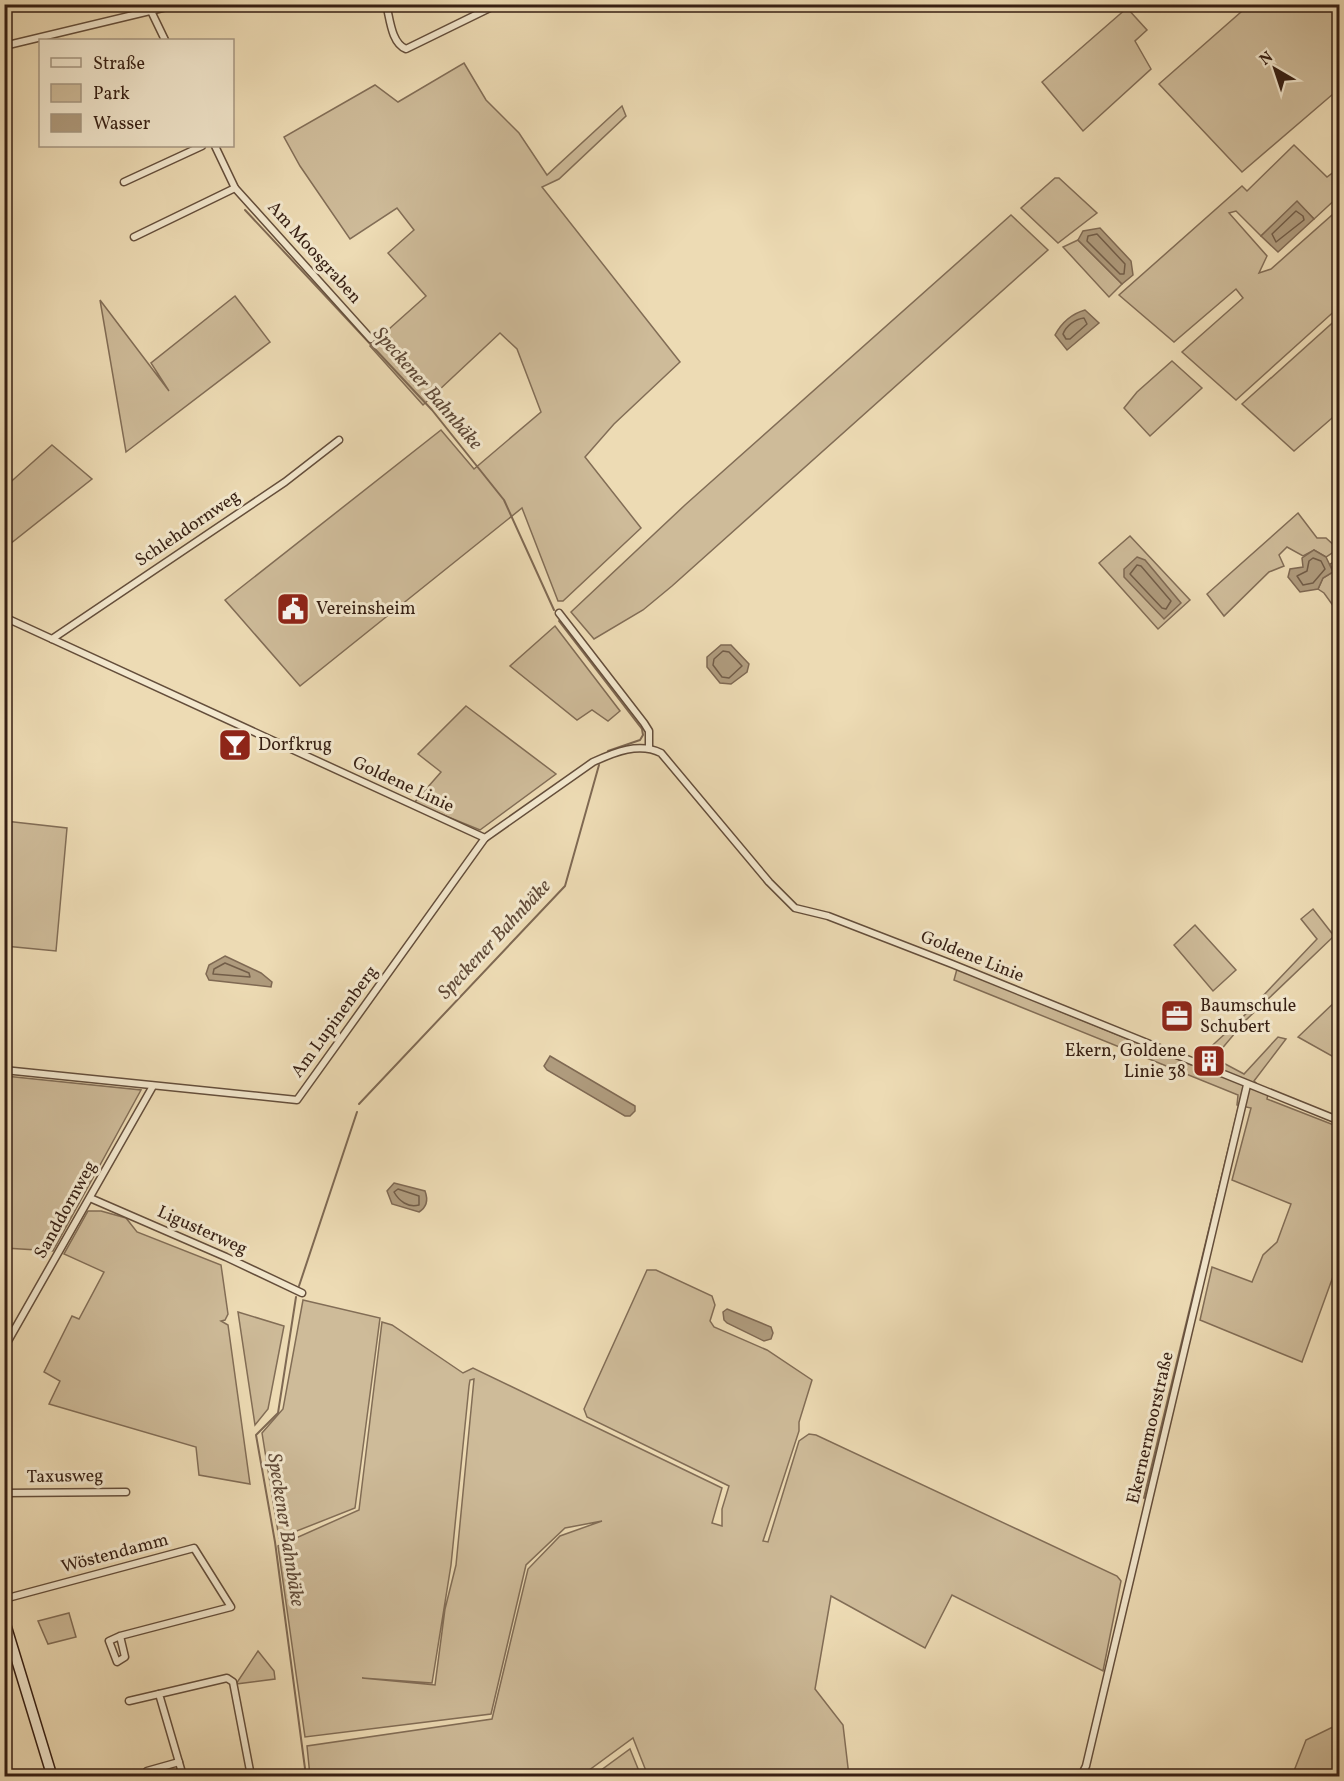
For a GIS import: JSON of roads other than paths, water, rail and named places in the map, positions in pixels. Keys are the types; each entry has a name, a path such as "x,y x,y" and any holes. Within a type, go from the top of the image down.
{"main road":[{"path":"4,1619 52,1776"}],"street":[{"path":"4,46 179,4"},
{"path":"386,4 395,39 399,46 406,49 498,4"},
{"path":"151,11 165,39"},
{"path":"4,74 7,87 4,104"},
{"path":"124,182 200,147"},
{"name":"Am Moosgraben","path":"215,147 235,188 371,339"},
{"path":"134,237 235,188"},
{"name":"Schlehdornweg","path":"52,639 285,482 339,440"},
{"path":"485,838 593,762 612,754 649,747 649,731 644,723 559,614"},
{"name":"Goldene Linie","path":"4,617 485,838"},
{"name":"Goldene Linie","path":"649,747 662,753 769,882 795,908 828,916 911,948 1340,1121"},
{"name":"Am Lupinenberg","path":"4,1070 297,1101 485,838"},
{"name":"Ekernermoorstraße","path":"1081,1776 1086,1766 1247,1085"},
{"name":"Sanddornweg","path":"4,1348 153,1086"},
{"name":"Ligusterweg","path":"90,1198 302,1293"},
{"name":"Taxusweg","path":"4,1492 126,1492"},
{"name":"Wöstendamm","path":"4,1599 194,1548 231,1607 120,1636"},
{"path":"129,1701 227,1678 233,1682 251,1776"},
{"path":"159,1694 183,1776"},
{"path":"147,1771 179,1761"}],"water":[{"path":"1297,201 1314,219 1278,252 1261,236"},
{"path":"1100,228 1131,261 1133,275 1122,284 1078,240 1083,231"},
{"path":"1085,310 1099,323 1067,350 1055,335 1067,319"},
{"path":"1314,550 1326,557 1333,572 1323,578 1318,589 1300,592 1288,577 1290,569 1303,567 1302,558"},
{"path":"1137,557 1145,560 1181,603 1164,619 1124,577 1124,569"},
{"path":"721,645 731,645 749,664 747,672 731,684 720,683 707,667 707,657"},
{"path":"225,956 261,973 272,982 271,987 209,980 206,974 209,965"},
{"path":"550,1056 635,1106 635,1111 630,1116 625,1116 547,1070 544,1066"},
{"path":"394,1183 425,1191 427,1200 424,1208 419,1212 392,1204 387,1191"},
{"path":"727,1309 771,1327 773,1333 771,1339 764,1341 727,1323 723,1312"}],"waterway":[{"name":"Speckener Bahnbäke","path":"245,210 432,410 504,500 554,610"},
{"name":"Speckener Bahnbäke","path":"559,621 642,729 643,735 640,740 608,751"},
{"name":"Speckener Bahnbäke","path":"359,1104 565,886 599,765"},
{"path":"1144,1498 1243,1089"},
{"name":"Speckener Bahnbäke","path":"299,1286 357,1112"},
{"name":"Speckener Bahnbäke","path":"296,1297 278,1413 256,1435 275,1542 306,1776"}],"place":[{"name":"Vereinsheim","path":"293,609"},
{"name":"Dorfkrug","path":"235,745"},
{"name":"Baumschule Schubert","path":"1177,1016"},
{"name":"Ekern, Goldene Linie 38","path":"1209,1061"}]}
